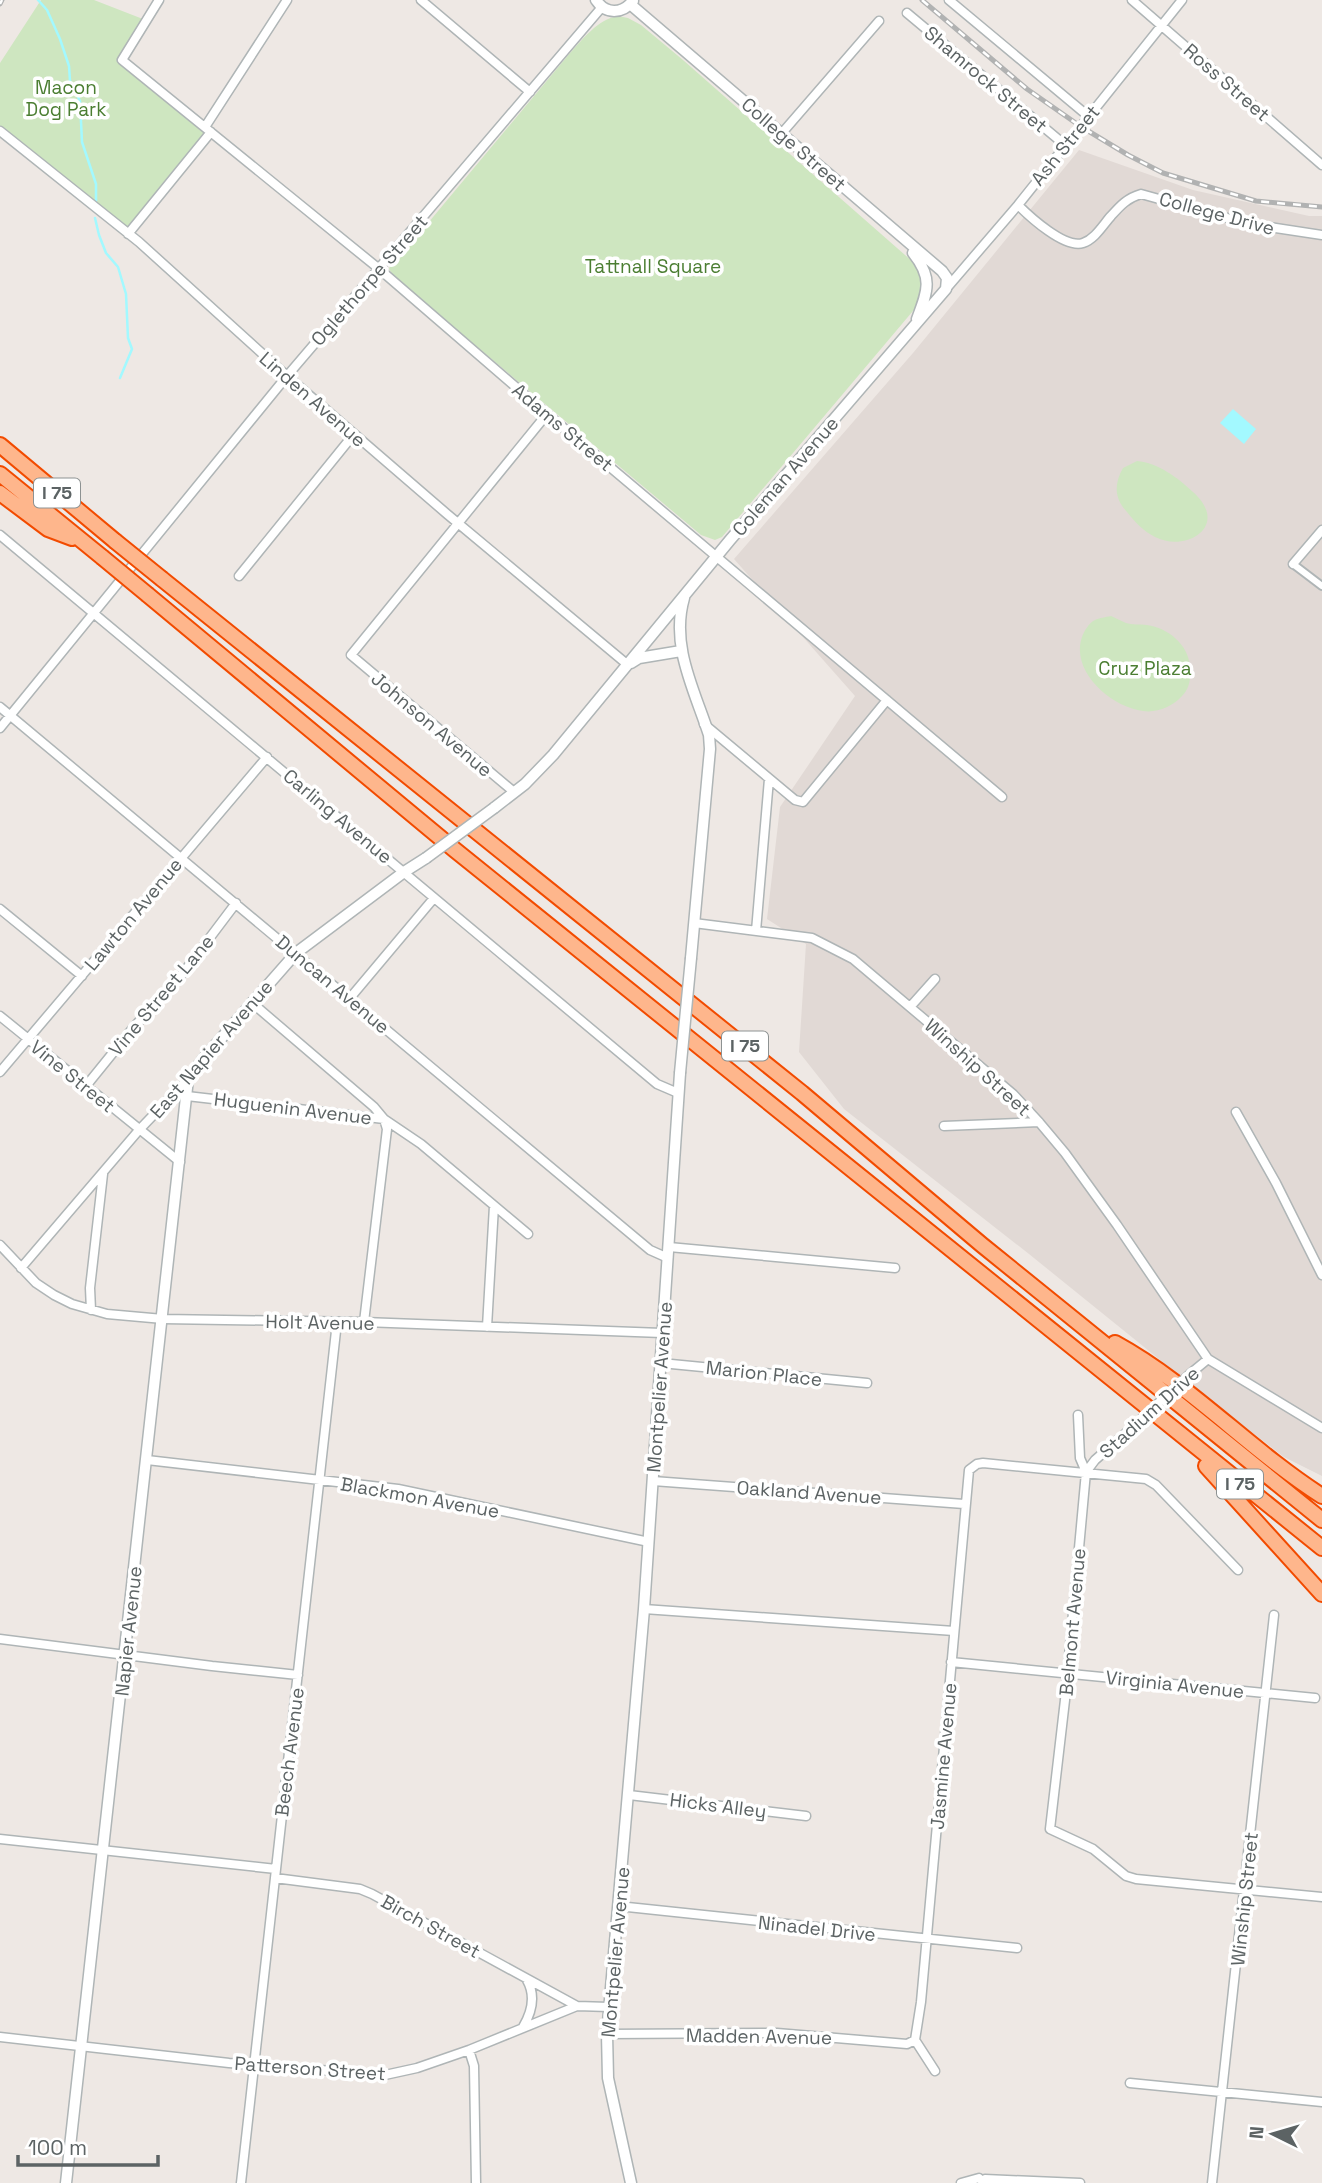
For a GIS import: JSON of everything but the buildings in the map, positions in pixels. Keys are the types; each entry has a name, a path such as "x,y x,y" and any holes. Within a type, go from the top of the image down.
{"highway":[{"name":"I 75","path":"0,445 162,579 803,1093 982,1245 1322,1520"},
{"name":"I 75","path":"0,474 455,850 1322,1548"},
{"path":"0,493 48,529 82,541"},
{"path":"1079,1323 1120,1345 1159,1371 1287,1472 1322,1496"},
{"path":"1159,1417 1322,1594"}],"street":[{"name":"Adams Street","path":"159,0 122,60 378,268 1002,797"},
{"path":"128,234 208,130 287,0"},
{"path":"421,0 530,92"},
{"name":"Shamrock Street","path":"949,0 1088,116"},
{"name":"Ross Street","path":"1132,0 1322,165"},
{"name":"Ash Street","path":"946,289 1182,0"},
{"path":"599,4 615,11 632,2"},
{"name":"College Street","path":"632,2 942,271 947,278 946,289"},
{"name":"Oglethorpe Street","path":"0,728 287,376 530,92 599,4"},
{"name":"Shamrock Street","path":"906,13 1065,145"},
{"path":"782,133 878,21"},
{"name":"Linden Avenue","path":"0,131 128,234 354,434 628,665"},
{"name":"College Drive","path":"1017,205 1045,229 1079,244 1096,234 1126,200 1142,194 1279,230 1322,234"},
{"path":"900,236 927,274 927,289 913,328"},
{"name":"Coleman Avenue","path":"426,858 514,792 553,755 717,555 946,289"},
{"path":"459,523 547,414"},
{"path":"239,576 354,434"},
{"name":"Johnson Avenue","path":"459,523 351,655 514,792"},
{"path":"1322,530 1293,564 1322,586"},
{"name":"Carling Avenue","path":"0,535 657,1084 678,1093"},
{"name":"Montpelier Avenue","path":"631,2183 608,2078 607,2034 644,1609 678,1093 710,749 681,651 679,626 686,594"},
{"path":"628,665 639,658 681,651"},
{"path":"704,724 795,800 803,802 887,700"},
{"name":"Duncan Avenue","path":"0,707 650,1250 668,1258"},
{"name":"Lawton Avenue","path":"0,1072 267,757"},
{"path":"757,931 769,779"},
{"name":"East Napier Avenue","path":"21,1268 296,953 426,858"},
{"path":"350,998 434,898"},
{"name":"Vine Street Lane","path":"86,1086 133,1028 184,972 236,903"},
{"path":"0,909 82,976"},
{"name":"Winship Street","path":"694,923 813,938 853,959 1013,1094 1065,1153 1208,1359"},
{"path":"910,1007 935,979"},
{"path":"251,1002 351,1087 384,1119 387,1129 364,1322"},
{"name":"Vine Street","path":"0,1016 180,1162"},
{"name":"Napier Avenue","path":"66,2183 188,1079"},
{"name":"Huguenin Avenue","path":"187,1096 384,1119 421,1144 528,1234"},
{"path":"1236,1112 1276,1182 1322,1275"},
{"path":"944,1126 1039,1122"},
{"path":"91,1310 90,1288 103,1174"},
{"path":"487,1327 494,1206"},
{"name":"Holt Avenue","path":"0,1245 36,1283 54,1295 91,1310 163,1320 364,1322 662,1333"},
{"path":"669,1247 895,1268"},
{"name":"Beech Avenue","path":"241,2183 337,1322"},
{"name":"Stadium Drive","path":"1086,1472 1095,1460 1208,1359 1322,1428"},
{"name":"Marion Place","path":"661,1363 867,1383"},
{"name":"Belmont Avenue","path":"1078,1415 1080,1458 1086,1472 1050,1829 1093,1849 1126,1876 1245,1890"},
{"name":"Blackmon Avenue","path":"147,1460 398,1489 649,1542"},
{"name":"Jasmine Avenue","path":"915,2040 927,1939 969,1470 976,1464 983,1463 1086,1472"},
{"path":"1086,1472 1151,1481 1238,1570"},
{"name":"Oakland Avenue","path":"653,1481 964,1504"},
{"path":"644,1609 954,1631"},
{"name":"Winship Street","path":"1212,2183 1274,1615"},
{"path":"0,1639 298,1675"},
{"name":"Virginia Avenue","path":"951,1662 1315,1698"},
{"name":"Hicks Alley","path":"629,1795 806,1816"},
{"name":"Birch Street","path":"0,1839 275,1873 360,1889 396,1906 577,2006"},
{"path":"1245,1890 1322,1897"},
{"name":"Ninadel Drive","path":"618,1906 1017,1948"},
{"path":"523,2027 531,2010 533,1994 525,1978"},
{"name":"Patterson Street","path":"0,2037 254,2065 385,2075 417,2068 469,2050 577,2006 609,2007"},
{"name":"Madden Avenue","path":"607,2034 777,2033 906,2044 915,2040"},
{"path":"915,2040 935,2071"},
{"path":"469,2050 474,2066 476,2183"},
{"path":"1130,2083 1322,2102"},
{"path":"961,2183 979,2178 981,2182 985,2179 1080,2183"}],"shaded area":[{"path":"1079,150 1193,190 1309,216 1322,216 1322,1476 1284,1457 844,1109 799,1052 806,944 767,919 780,807 855,696 734,559 913,353"}],"green space":[{"name":"Macon Dog Park","path":"41,0 94,0 148,21 122,61 211,132 128,233 0,130 0,63"},
{"name":"Tattnall Square","path":"618,16 641,25 683,60 913,262 924,282 918,305 722,537 715,540 701,535 395,278 389,269 392,260 403,253 570,53 597,26"},
{"path":"1137,461 1167,472 1204,504 1206,525 1200,533 1179,542 1167,541 1151,535 1133,519 1120,501 1117,485 1123,468"},
{"name":"Cruz Plaza","path":"1111,616 1128,624 1155,627 1169,633 1181,644 1188,658 1190,679 1185,693 1178,700 1164,708 1143,711 1118,703 1096,685 1082,662 1080,650 1083,635 1093,621"}],"water":[{"path":"1233,409 1256,429 1244,444 1220,423"}],"waterway":[{"path":"38,0 47,10 60,39 69,66 70,81 80,101 82,142 96,184 96,201"},
{"path":"95,218 106,253 118,267 126,294 128,338 132,349 120,378"}],"railway":[{"path":"0,4 2,0"},
{"path":"922,0 1027,89 1128,155 1163,173 1256,201 1322,207"}]}
